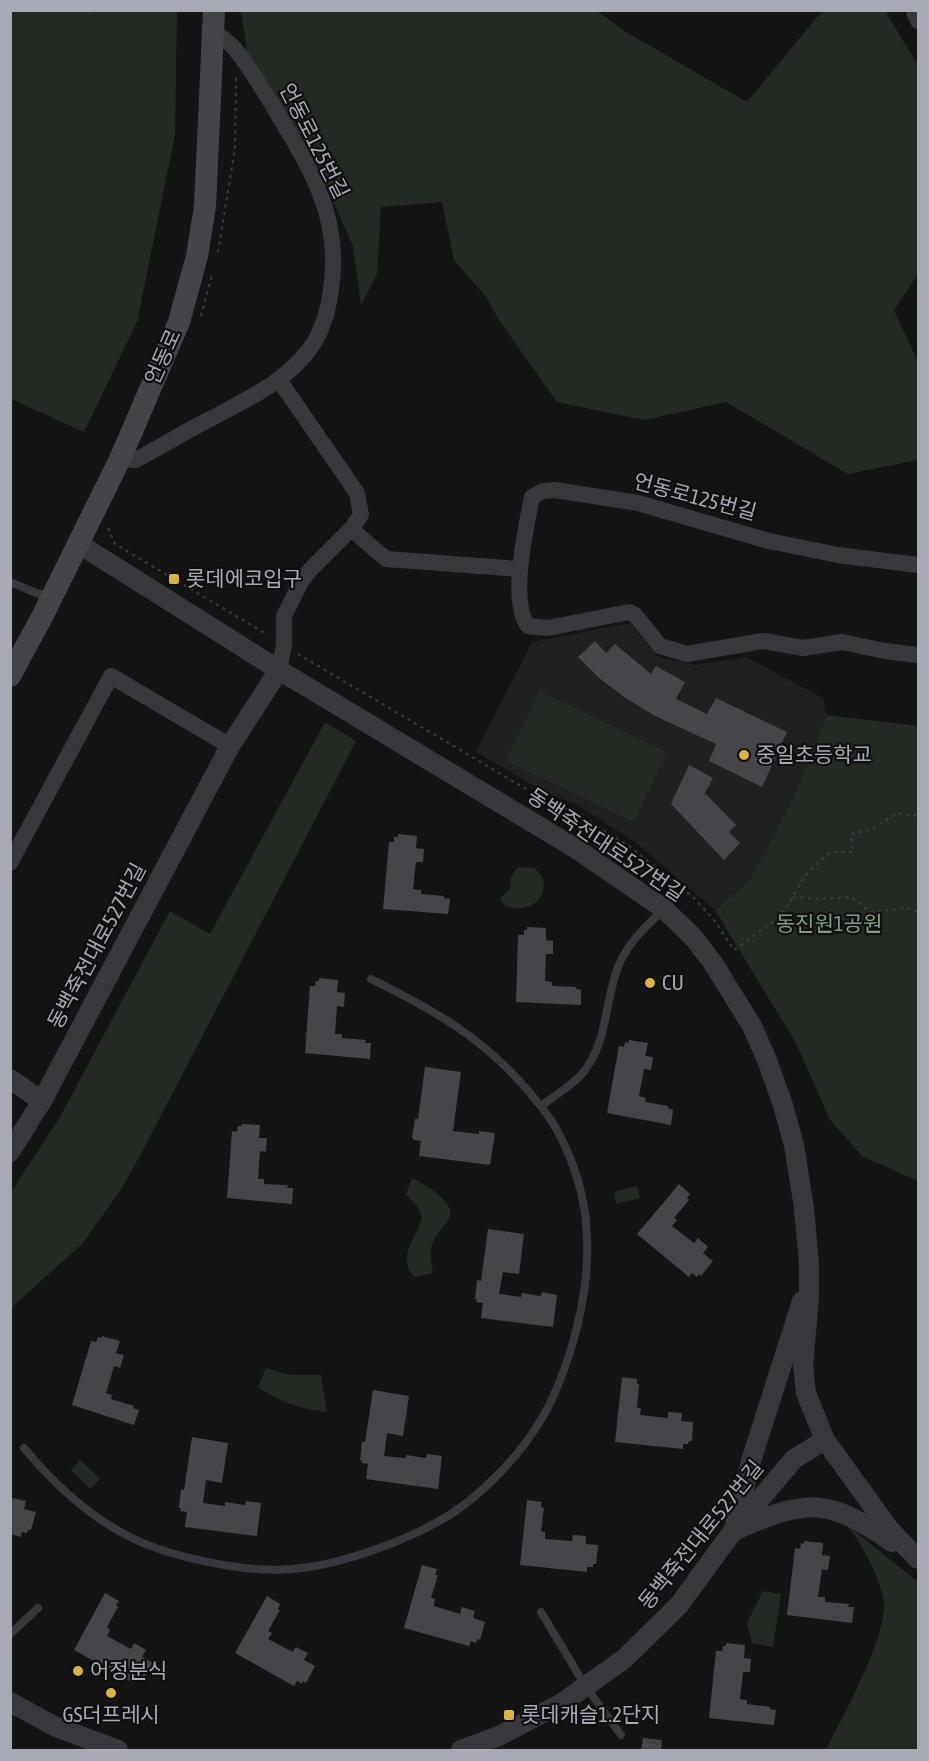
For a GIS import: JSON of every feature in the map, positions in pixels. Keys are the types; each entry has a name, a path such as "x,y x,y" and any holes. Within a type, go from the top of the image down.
{"main road":[{"name":"언동로","path":"10,676 79,544 120,459 179,322 197,256 205,206 214,21"}],"street":[{"path":"912,10 918,21"},
{"name":"언동로125번길","path":"120,459 136,460 279,380 312,347 325,320 332,262 330,227 316,186 285,126 214,21"},
{"path":"279,380 357,493 361,515 351,529 310,570 296,592 284,616 284,645 279,670"},
{"name":"언동로125번길","path":"918,565 838,555 769,541 638,503 555,490 543,491 532,497 519,569 522,618 528,626 548,628 629,612 635,615 660,646 687,654 763,641 803,648 842,642 918,655"},
{"path":"351,529 386,559 519,569"},
{"name":"동백죽전대로527번길","path":"79,544 279,670 575,848 664,909 693,937 713,963 747,1017 767,1060 783,1105 796,1155 804,1208 809,1278 804,1380 806,1393 825,1440 890,1530 918,1559"},
{"name":"동백죽전대로527번길","path":"10,1152 42,1101 230,746 279,670"},
{"path":"10,863 111,676 230,746"},
{"path":"10,1079 42,1101"},
{"path":"734,1531 751,1461 809,1278"},
{"name":"동백죽전대로527번길","path":"461,1750 499,1736 569,1699 624,1659 665,1620 689,1593 734,1531 794,1459 825,1440"},
{"path":"734,1531 777,1512 808,1507 823,1508 865,1523 918,1559"},
{"path":"10,1702 56,1727 118,1750"}],"lane":[{"path":"10,582 51,599"},
{"path":"541,1106 581,1075 589,1063 601,1037 612,983 622,956 645,926 664,909"},
{"path":"24,1448 46,1473 91,1514 149,1546 219,1563 267,1569 313,1566 370,1550 451,1514 504,1467 541,1420 561,1381 574,1343 584,1293 587,1223 579,1183 571,1160 553,1123 541,1106 499,1060 459,1027 419,1003 371,979"},
{"path":"10,1635 38,1608"},
{"path":"541,1612 586,1687 621,1735"}],"path":[{"path":"81,10 89,12 102,10"},
{"path":"734,950 773,922 793,897 804,877 830,852 853,852 851,834 872,829 898,813 913,816 918,814"},
{"path":"793,897 819,899 851,897 871,912 906,908 918,912"}],"shaded area":[{"path":"630,623 658,657 696,665 746,657 823,698 827,715 794,796 750,880 715,910 635,842 576,804 548,794 476,752 532,642"}],"green space":[{"path":"11,10 177,11 175,135 137,322 84,432 11,399"},
{"path":"241,11 597,11 626,32 747,102 822,11 885,11 918,65 918,274 894,310 918,362 918,460 848,474 726,402 644,420 557,402 499,320 486,297 454,260 442,202 381,207 377,274 361,305 353,246 315,160 249,64"},
{"path":"539,691 667,752 634,822 506,761"},
{"name":"동진원1공원","path":"827,715 918,726 918,1181 862,1156 830,1120 796,1043 715,910 750,880 794,796"},
{"path":"325,722 356,741 142,1152 120,1191 82,1244 11,1308 11,1192 60,1117 170,911 210,934"},
{"path":"518,867 535,868 543,878 540,898 525,908 509,907 500,898 510,889 511,877"},
{"path":"412,1178 443,1199 450,1211 448,1220 432,1245 433,1273 415,1277 409,1270 407,1255 422,1217 417,1206 406,1194"},
{"path":"637,1186 640,1198 616,1204 614,1192"},
{"path":"266,1368 290,1375 321,1375 327,1412 291,1404 258,1387"},
{"path":"80,1460 100,1479 90,1489 71,1470"},
{"path":"846,1524 918,1582 918,1750 826,1750 864,1674 880,1631 884,1612 883,1597 873,1568"},
{"path":"763,1591 781,1594 773,1647 752,1643 747,1623"}],"building":[{"name":"중일초등학교","path":"595,641 606,653 615,644 651,674 656,666 685,682 676,699 707,714 716,698 787,732 762,787 709,761 716,744 655,716 599,678 578,657"},
{"path":"689,765 713,778 705,793 736,825 729,832 740,843 724,860 671,804"},
{"path":"398,834 417,836 416,848 424,849 423,862 416,862 413,889 421,890 421,894 444,896 450,899 448,914 383,909 389,842 394,842 394,837 398,837"},
{"path":"527,927 546,928 546,940 553,941 553,954 546,954 545,981 552,982 552,986 576,987 581,990 581,1005 516,1002 518,935 524,935"},
{"path":"319,978 338,980 337,992 345,993 344,1007 337,1006 335,1034 342,1034 342,1038 366,1040 365,1043 371,1043 370,1059 305,1053 310,986 315,986"},
{"path":"629,1040 648,1043 645,1056 653,1057 651,1070 644,1069 639,1096 646,1098 645,1102 668,1106 673,1110 671,1125 607,1113 619,1046 624,1047 625,1042 629,1043"},
{"path":"425,1067 461,1072 453,1131 495,1133 490,1165 419,1156 421,1141 414,1140 412,1137 415,1119 418,1119"},
{"path":"242,1124 260,1125 259,1138 267,1138 266,1152 260,1151 258,1179 264,1179 264,1184 288,1185 287,1188 293,1188 292,1204 227,1198 232,1131 237,1132 238,1126"},
{"path":"679,1184 690,1194 687,1198 689,1200 674,1218 677,1220 672,1226 694,1243 698,1238 708,1247 703,1253 713,1261 701,1276 699,1274 697,1277 692,1273 689,1277 637,1234"},
{"path":"488,1229 524,1234 519,1274 503,1272 499,1294 521,1297 522,1293 541,1296 542,1292 557,1295 553,1327 481,1318 483,1303 476,1302 477,1299 475,1299 477,1280 481,1281"},
{"path":"98,1337 120,1341 116,1353 124,1355 120,1368 114,1366 106,1393 112,1395 111,1399 134,1406 133,1408 139,1410 134,1425 72,1405 91,1341 96,1342"},
{"path":"622,1377 637,1379 637,1384 639,1384 637,1408 641,1408 640,1415 668,1418 668,1412 682,1413 681,1421 693,1422 692,1441 683,1444 683,1449 615,1442"},
{"path":"373,1390 409,1396 403,1436 387,1433 384,1456 406,1458 406,1455 426,1458 427,1454 442,1456 438,1489 366,1479 368,1464 361,1463 360,1460"},
{"path":"192,1437 228,1443 222,1483 206,1480 203,1503 225,1506 225,1502 245,1505 246,1501 261,1503 257,1536 185,1527 187,1512 180,1511 181,1508 179,1508"},
{"path":"12,1498 26,1501 24,1509 36,1512 31,1530 27,1533 22,1532 21,1537 10,1534"},
{"path":"527,1500 542,1502 541,1507 544,1508 541,1531 545,1532 545,1539 572,1541 573,1535 586,1536 586,1544 598,1545 596,1564 593,1564 593,1567 587,1567 587,1572 520,1565"},
{"path":"804,1541 823,1543 822,1555 830,1556 828,1570 822,1569 818,1597 825,1597 825,1602 849,1604 848,1607 854,1607 852,1623 787,1615 795,1548 800,1549"},
{"path":"422,1565 437,1569 435,1575 438,1575 431,1598 435,1599 434,1606 460,1614 462,1607 475,1611 473,1618 485,1622 480,1640 477,1639 476,1643 471,1641 469,1646 404,1628"},
{"path":"105,1593 119,1601 107,1627 110,1630 107,1636 131,1649 134,1643 146,1650 142,1657 153,1663 144,1679 140,1681 135,1678 133,1683 74,1650"},
{"path":"267,1596 280,1604 278,1609 280,1610 268,1631 272,1633 268,1639 293,1652 296,1647 308,1653 304,1660 315,1666 306,1683 303,1681 302,1684 297,1681 294,1686 235,1653"},
{"path":"726,1643 745,1645 744,1658 751,1659 750,1672 743,1672 740,1699 747,1700 747,1704 776,1710 774,1725 709,1718 716,1651 722,1651"},
{"path":"643,1738 662,1740 661,1750 641,1750"}],"place":[{"name":"롯데에코입구","path":"174,579"},
{"name":"중일초등학교","path":"744,755"},
{"name":"CU","path":"650,983"},
{"name":"어정분식","path":"78,1671"},
{"name":"GS더프레시","path":"111,1693"},
{"name":"롯데캐슬1.2단지","path":"509,1715"}]}
